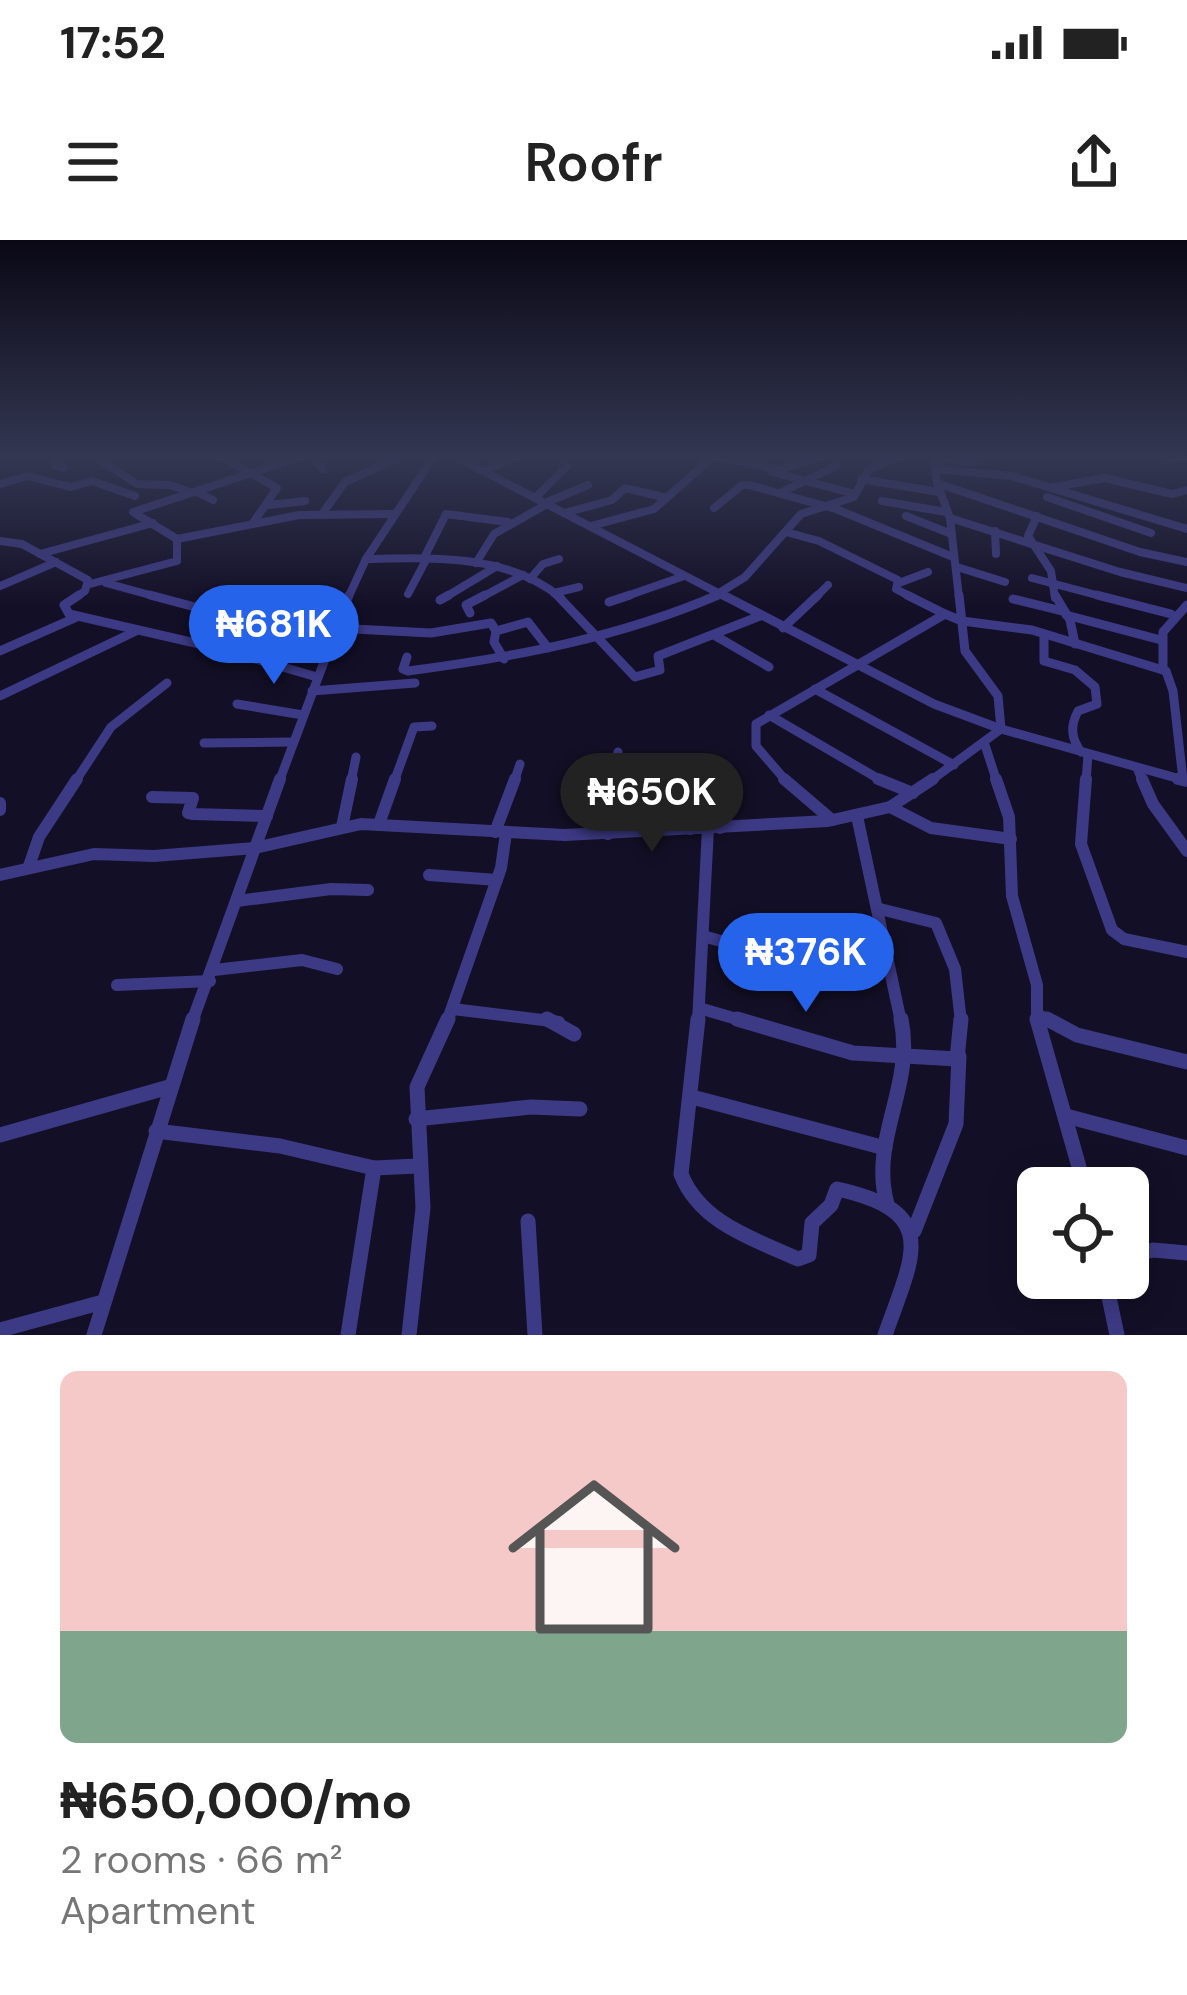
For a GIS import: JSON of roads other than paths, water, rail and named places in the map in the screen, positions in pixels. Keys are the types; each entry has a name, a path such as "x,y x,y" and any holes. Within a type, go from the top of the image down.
{"street":[{"path":"151,507 132,514 155,522 177,539 322,514 394,514"},
{"path":"254,523 255,514 266,507"},
{"path":"322,514 327,507"},
{"path":"94,1335 170,1087 333,630 366,559 398,507"},
{"path":"460,514 467,507"},
{"path":"476,563 483,547 508,522 532,507"},
{"path":"553,507 855,667 1001,729 1185,780 1161,640 1171,614 1187,605"},
{"path":"564,513 586,507"},
{"path":"590,526 655,507"},
{"path":"407,657 403,669 408,671 504,659 654,622 720,595 803,512 826,507"},
{"path":"833,507 1005,582"},
{"path":"911,507 1187,589"},
{"path":"945,507 965,651 996,694 1001,729"},
{"path":"1006,507 1141,552 1187,562"},
{"path":"1040,507 1029,529 1030,543 1057,585 1056,602 1065,613 1076,670"},
{"path":"1090,507 1151,532"},
{"path":"1109,507 1187,529"},
{"path":"408,594 446,514 508,522"},
{"path":"906,515 949,533"},
{"path":"40,554 155,522"},
{"path":"995,531 996,554"},
{"path":"786,532 819,541 899,584"},
{"path":"177,539 176,562 90,584 63,608 77,617 177,644 215,647 274,671 317,676"},
{"path":"0,541 18,543 90,584"},
{"path":"366,559 476,563 526,577 571,607 595,637 639,677 660,670 658,656 760,616"},
{"path":"470,613 466,605 559,559"},
{"path":"0,586 56,562"},
{"path":"440,600 497,566"},
{"path":"928,572 896,589 962,621 1044,634 1163,670"},
{"path":"609,602 684,576"},
{"path":"1032,578 1171,614"},
{"path":"103,581 250,622"},
{"path":"783,628 828,585"},
{"path":"554,593 579,587"},
{"path":"239,590 333,630 430,633 490,623 504,659"},
{"path":"1012,599 1161,640"},
{"path":"832,820 763,760 756,746 756,724 945,614"},
{"path":"0,651 77,617"},
{"path":"496,631 531,622 548,648"},
{"path":"0,696 136,631"},
{"path":"1044,634 1042,659 1076,670 1093,683 1098,699 1075,715 1072,739 1085,753 1081,844 1089,877 1112,930 1124,939 1187,952"},
{"path":"714,635 769,667"},
{"path":"29,866 39,837 111,727 167,683"},
{"path":"311,692 415,683"},
{"path":"815,689 954,766"},
{"path":"1173,691 1187,693"},
{"path":"237,704 303,715"},
{"path":"769,715 905,794"},
{"path":"379,824 413,730 432,726"},
{"path":"0,875 94,854 154,856 255,848 342,827 379,824 608,834 832,820 890,807 985,746 1001,729"},
{"path":"204,742 292,742"},
{"path":"985,746 1006,808 1012,896 1036,985 1036,1031 1052,1063 1079,1167"},
{"path":"608,834 606,796 618,752"},
{"path":"342,827 356,757"},
{"path":"409,1335 423,1208 417,1088 454,1009 497,880 501,832 520,764"},
{"path":"1137,768 1153,804 1187,850"},
{"path":"693,778 714,828 692,1097 681,1174 685,1192 691,1201 748,1235 803,1259 810,1252 812,1223 831,1205 837,1190 887,1204 908,1219 915,1242 885,1335"},
{"path":"670,785 690,829"},
{"path":"152,797 193,798 188,813 192,814 267,816"},
{"path":"890,807 904,818 933,828 1011,839"},
{"path":"856,816 880,909 908,1058 908,1075 886,1148 882,1181 887,1204"},
{"path":"430,875 497,880"},
{"path":"238,901 368,890"},
{"path":"880,909 936,923 950,945 963,1105 943,1169 914,1231"},
{"path":"703,936 833,973"},
{"path":"117,985 212,976 302,960 337,969"},
{"path":"698,1008 853,1053 948,1061 959,1056"},
{"path":"454,1009 556,1020 574,1034"},
{"path":"1037,1014 1077,1035 1187,1061"},
{"path":"0,1135 170,1087"},
{"path":"692,1097 886,1148"},
{"path":"416,1119 531,1107 580,1109"},
{"path":"1066,1116 1187,1148"},
{"path":"156,1131 280,1146 374,1168 418,1166"},
{"path":"348,1335 374,1168"},
{"path":"528,1221 535,1335"},
{"path":"1149,1251 1187,1253"},
{"path":"1109,1299 1117,1335"},
{"path":"0,1330 103,1302"}]}
